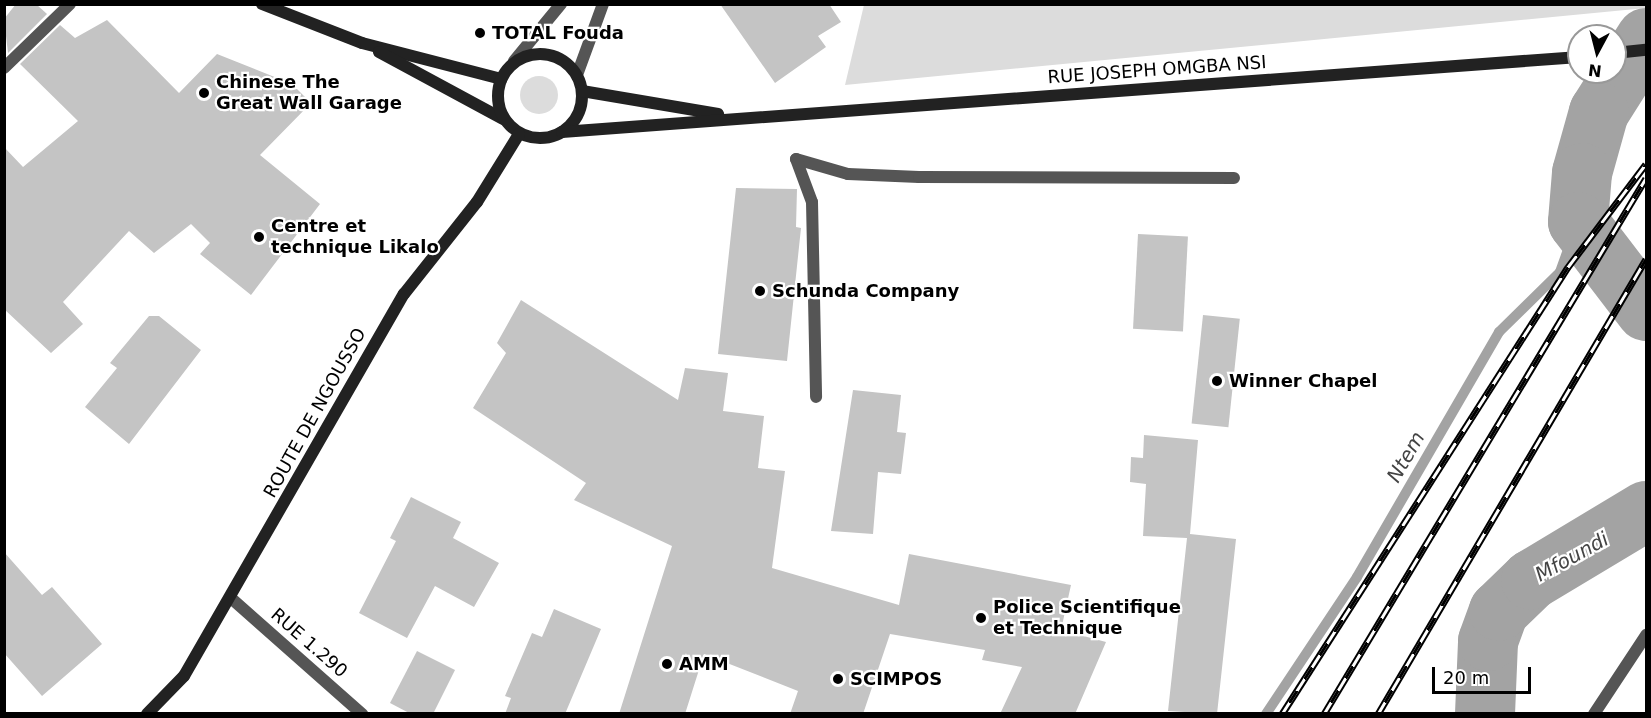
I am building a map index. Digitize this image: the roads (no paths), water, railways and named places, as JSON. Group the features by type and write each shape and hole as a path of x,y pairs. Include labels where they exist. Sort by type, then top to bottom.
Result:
{"main road":[{"path":"262,4 362,43 501,79"},
{"path":"362,43 503,119 519,134 548,138 562,132 737,117"},
{"path":"1627,52 1647,50"},
{"path":"503,119 496,100 501,79 514,61 548,54 577,75 582,91 583,107 562,132"},
{"name":"RUE JOSEPH OMGBA NSI","path":"737,117 1567,58"},
{"path":"582,91 737,117"},
{"name":"ROUTE DE NGOUSSO","path":"147,714 184,676 232,599 393,313 477,202 519,134"}],"street":[{"path":"4,68 70,4"},
{"path":"514,61 561,4"},
{"path":"577,75 603,4"},
{"path":"816,396 812,202 796,159 848,174 907,177 1234,178"},
{"name":"RUE 1.290","path":"232,599 362,714"},
{"path":"1594,714 1647,635"}],"waterway":[{"name":"Mfoundi","path":"1646,38 1599,112 1582,173 1578,222 1646,311"},
{"name":"Ntem","path":"1266,714 1357,577 1499,332 1560,272 1578,222"},
{"name":"Mfoundi","path":"1485,714 1488,641 1499,611 1531,580 1646,511"}],"railway":[{"path":"1282,714 1568,267 1646,164"},
{"path":"1324,714 1646,178"},
{"path":"1378,714 1646,259"}],"place":[{"name":"TOTAL Fouda","path":"480,33"},
{"name":"Chinese The Great Wall Garage","path":"204,93"},
{"name":"Centre et technique Likalo","path":"259,237"},
{"name":"Schunda Company","path":"760,291"},
{"name":"Winner Chapel","path":"1217,381"},
{"name":"Police Scientifique et Technique","path":"981,618"},
{"name":"AMM","path":"667,664"},
{"name":"SCIMPOS","path":"838,679"}]}
